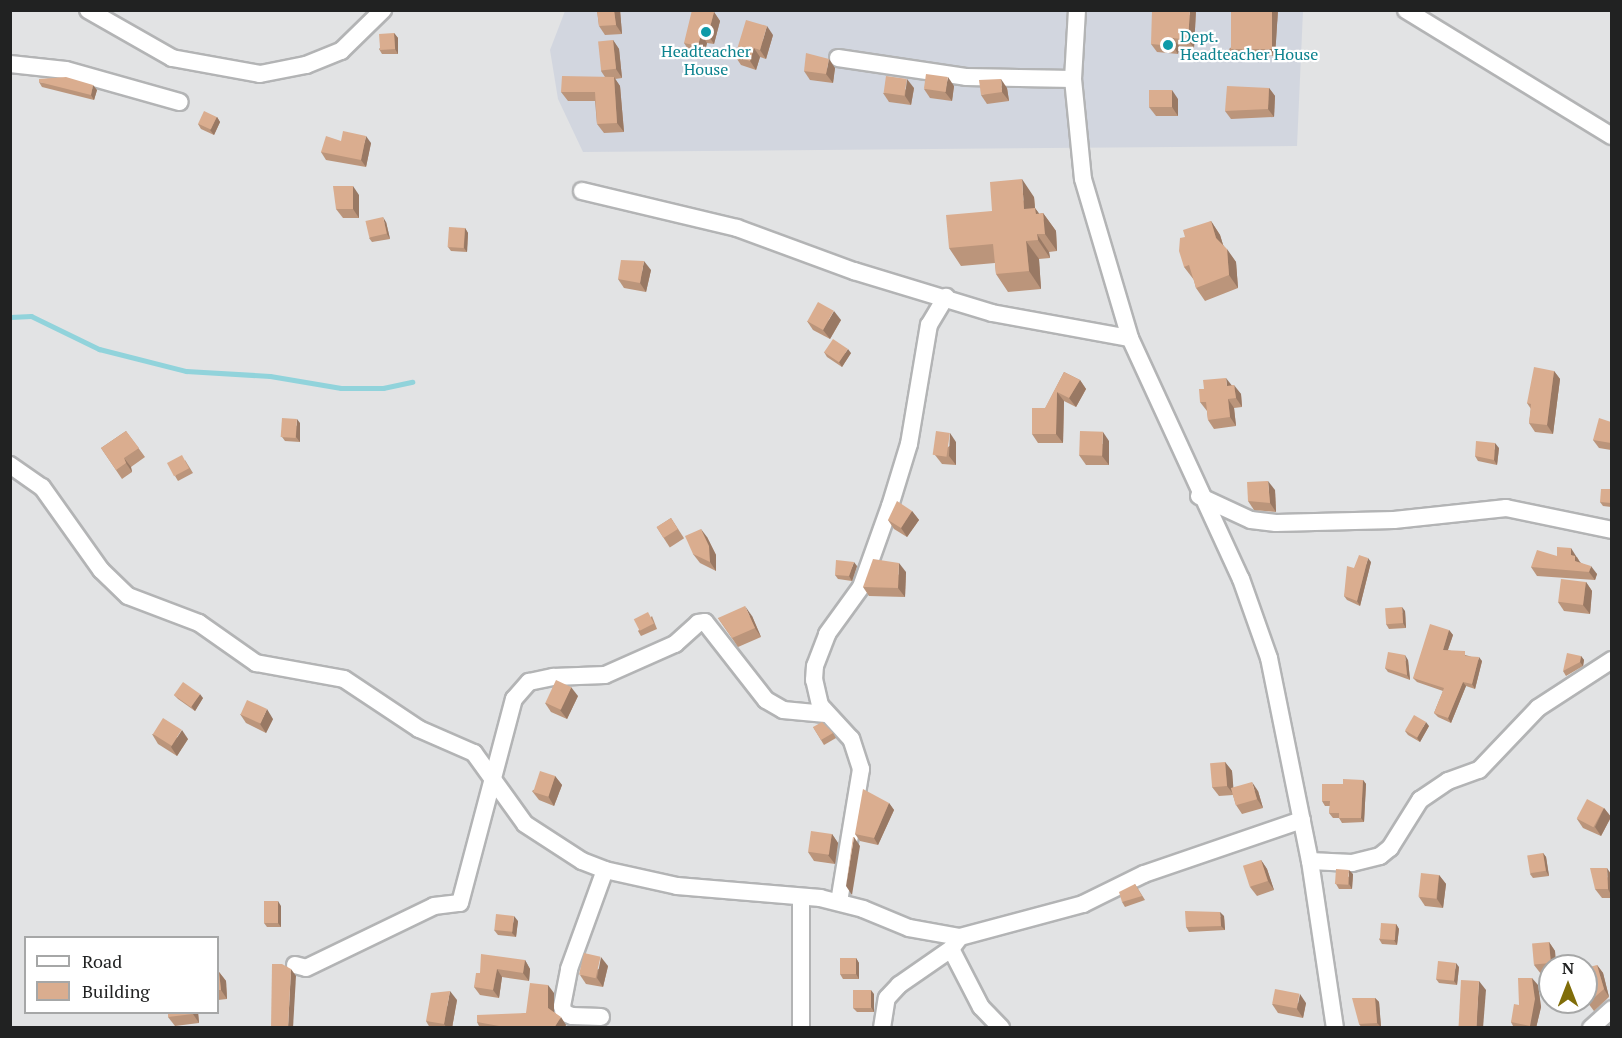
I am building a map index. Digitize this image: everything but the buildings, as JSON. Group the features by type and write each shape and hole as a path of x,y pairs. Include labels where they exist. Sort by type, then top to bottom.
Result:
{"street":[{"path":"88,10 171,58 260,74 306,65 341,51 383,10"},
{"path":"1077,10 1073,79 1083,179 1130,338 1200,496 1241,579 1269,658 1310,861 1335,1028"},
{"path":"1406,10 1611,136"},
{"path":"838,58 966,77 1073,79"},
{"path":"10,64 66,70 180,102"},
{"path":"582,191 737,228 854,270 992,313 1130,338"},
{"path":"839,902 861,769 851,739 826,714 816,691 815,666 827,634 861,587 890,506 909,444 929,325 946,297"},
{"path":"10,465 42,487 101,570 128,596 199,623 256,663 344,679 419,729 474,753 492,774 504,798 525,824 582,861 605,870 676,886 839,902 956,943"},
{"path":"1200,496 1251,520 1276,522 1394,520 1506,508 1611,530"},
{"path":"295,965 306,968 434,906 460,903 468,883 492,774 514,699 529,682 617,671 675,644 698,623 710,626 766,700 801,714 826,714"},
{"path":"1310,861 1352,863 1380,856 1390,848 1420,800 1448,781 1479,770 1538,708 1611,660"},
{"path":"882,1028 887,998 899,985 956,943 1083,904 1144,874 1302,820"},
{"path":"601,1017 572,1016 564,1013 562,1006 569,969 605,870"},
{"path":"801,897 801,1028"},
{"path":"956,943 981,1007 1001,1028"},
{"path":"1591,1028 1611,1009"}],"shaded area":[{"path":"565,11 1303,11 1297,146 583,152 558,99 550,50"}],"waterway":[{"path":"10,317 31,316 99,349 186,371 270,376 341,388 383,388 412,382"}],"place":[{"name":"Headteacher House","path":"706,32"},
{"name":"Dept. Headteacher House","path":"1168,45"}]}
